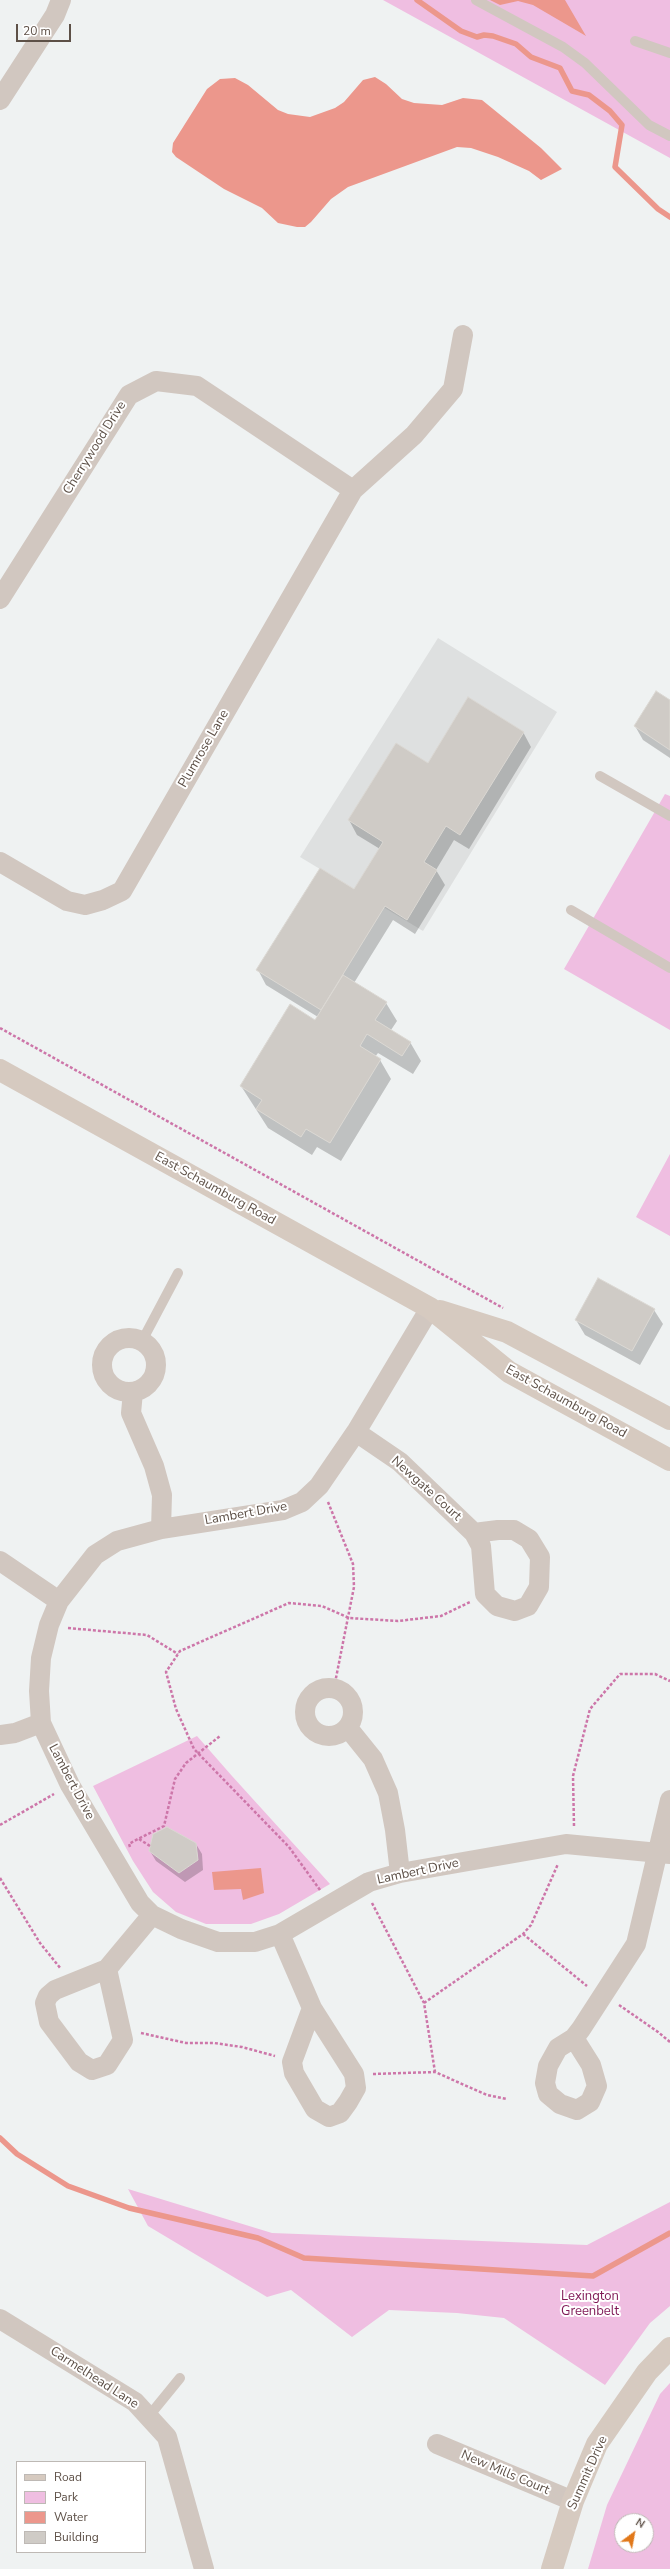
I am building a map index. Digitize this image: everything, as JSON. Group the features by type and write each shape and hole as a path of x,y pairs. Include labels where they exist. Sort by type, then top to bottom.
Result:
{"main road":[{"name":"East Schaumburg Road","path":"0,1070 430,1308 509,1372 670,1460"},
{"name":"East Schaumburg Road","path":"430,1308 507,1332 670,1419"},
{"name":"Summit Drive","path":"552,2569 573,2501 597,2444 647,2372 670,2348"}],"street":[{"path":"0,100 55,15 61,0"},
{"name":"Plumrose Lane","path":"0,862 67,901 85,905 103,900 122,891 353,490 414,435 453,389 463,335"},
{"name":"Cherrywood Drive","path":"0,599 129,395 156,381 197,386 353,490"},
{"name":"Lambert Drive","path":"430,1308 356,1432 319,1486 302,1502 283,1510 160,1529 118,1541 95,1555 59,1600 49,1625 41,1664 39,1692 41,1723 70,1785 140,1904 152,1915 181,1929 218,1942 254,1942 280,1934 369,1882 400,1873 566,1844 664,1853"},
{"path":"124,1338 142,1341 153,1353 156,1370 148,1385 133,1392 124,1392 112,1385 104,1374 102,1365 108,1348 115,1342 124,1338"},
{"path":"133,1392 131,1413 154,1466 162,1495 160,1529"},
{"name":"Newgate Court","path":"356,1432 400,1462 474,1533 481,1546 485,1594"},
{"path":"474,1533 514,1530 530,1539 540,1557 539,1587 528,1606 515,1611 497,1606 485,1594"},
{"path":"0,1561 59,1600"},
{"path":"334,1688 346,1695 351,1700 354,1715 348,1728 335,1736 327,1737 312,1730 308,1724 305,1709 312,1695 318,1690 334,1688"},
{"path":"0,1734 15,1733 41,1723"},
{"path":"348,1728 373,1759 388,1793 395,1830 400,1873"},
{"path":"574,2038 636,1944 664,1853 670,1800"},
{"path":"107,1969 123,2040 106,2065 92,2070 79,2062 49,2022 45,2003 48,1996 55,1990 107,1969 152,1915"},
{"path":"280,1934 312,2008 354,2077 356,2088 348,2102 340,2113 329,2117 315,2109 294,2072 292,2062 312,2008"},
{"name":"Carmelhead Lane","path":"0,2319 135,2402 167,2437 204,2569"},
{"name":"New Mills Court","path":"437,2444 573,2501"}],"lane":[{"path":"476,0 569,51 585,63 649,125 670,136"},
{"path":"635,41 670,53"},
{"path":"600,776 670,816"},
{"path":"571,910 670,968"},
{"path":"142,1341 178,1273"},
{"path":"149,2416 180,2378"}],"path":[{"path":"0,1028 508,1311"},
{"path":"319,1486 335,1517 353,1564 354,1587 334,1688"},
{"path":"330,1906 289,1847 198,1753 176,1709 166,1672 180,1651 289,1603 322,1606 349,1618 398,1621 441,1616 485,1594"},
{"path":"49,1625 147,1635 178,1654"},
{"path":"113,1859 130,1849 129,1844 138,1838 164,1826 175,1778 186,1763 220,1736"},
{"path":"0,1825 70,1785"},
{"path":"138,1838 150,1846"},
{"path":"0,1878 40,1943 71,1983"},
{"path":"369,1882 372,1903 424,2003 435,2072"},
{"path":"121,2032 132,2031 186,2043 214,2043 242,2047 292,2062"},
{"path":"354,2077 384,2072 435,2072 487,2095 506,2099"}],"shaded area":[{"path":"438,638 557,712 423,931 300,857"}],"green space":[{"path":"383,0 670,0 670,158"},
{"path":"665,794 670,796 670,1030 564,969"},
{"path":"670,1154 670,1236 636,1217"},
{"path":"197,1736 330,1884 279,1914 251,1924 206,1924 176,1912 153,1892 133,1861 93,1786"},
{"name":"Lexington Greenbelt","path":"128,2189 272,2233 587,2245 670,2202 670,2306 650,2323 605,2385 504,2318 457,2313 389,2310 352,2337 291,2290 267,2297 148,2226"},
{"path":"670,2383 670,2569 588,2569 607,2505 660,2394"}],"water":[{"path":"490,0 565,0 586,36 533,5 518,1 500,5"},
{"path":"375,77 386,84 402,99 414,103 442,105 463,98 482,100 541,148 562,169 541,180 529,171 498,157 471,148 457,147 348,187 331,199 305,227 297,227 278,223 262,208 224,189 176,157 172,152 173,143 207,89 220,79 235,78 248,85 278,110 288,114 310,117 335,108 344,102 363,80"},
{"path":"261,1868 264,1893 243,1900 241,1889 214,1890 212,1872"}],"building":[{"path":"656,691 670,700 670,750 634,726"},
{"path":"468,697 524,732 460,835 446,826 424,862 437,870 407,920 385,906 321,1010 256,970 320,868 354,889 383,842 348,820 396,743 428,763"},
{"path":"343,975 387,1002 375,1020 411,1042 402,1056 367,1034 360,1046 381,1059 330,1143 306,1129 301,1137 256,1109 262,1100 240,1086 290,1004 315,1020"},
{"path":"598,1278 655,1309 632,1351 575,1320"},
{"path":"167,1827 196,1843 198,1860 179,1873 149,1851 153,1834"}],"waterway":[{"path":"417,0 461,31 477,37 484,35 493,36 516,44 531,57 560,68 572,91 589,95 610,111 622,125 615,167 658,209 670,217"},
{"path":"0,2138 17,2154 68,2186 129,2208 258,2238 304,2258 593,2276 670,2233"}]}
